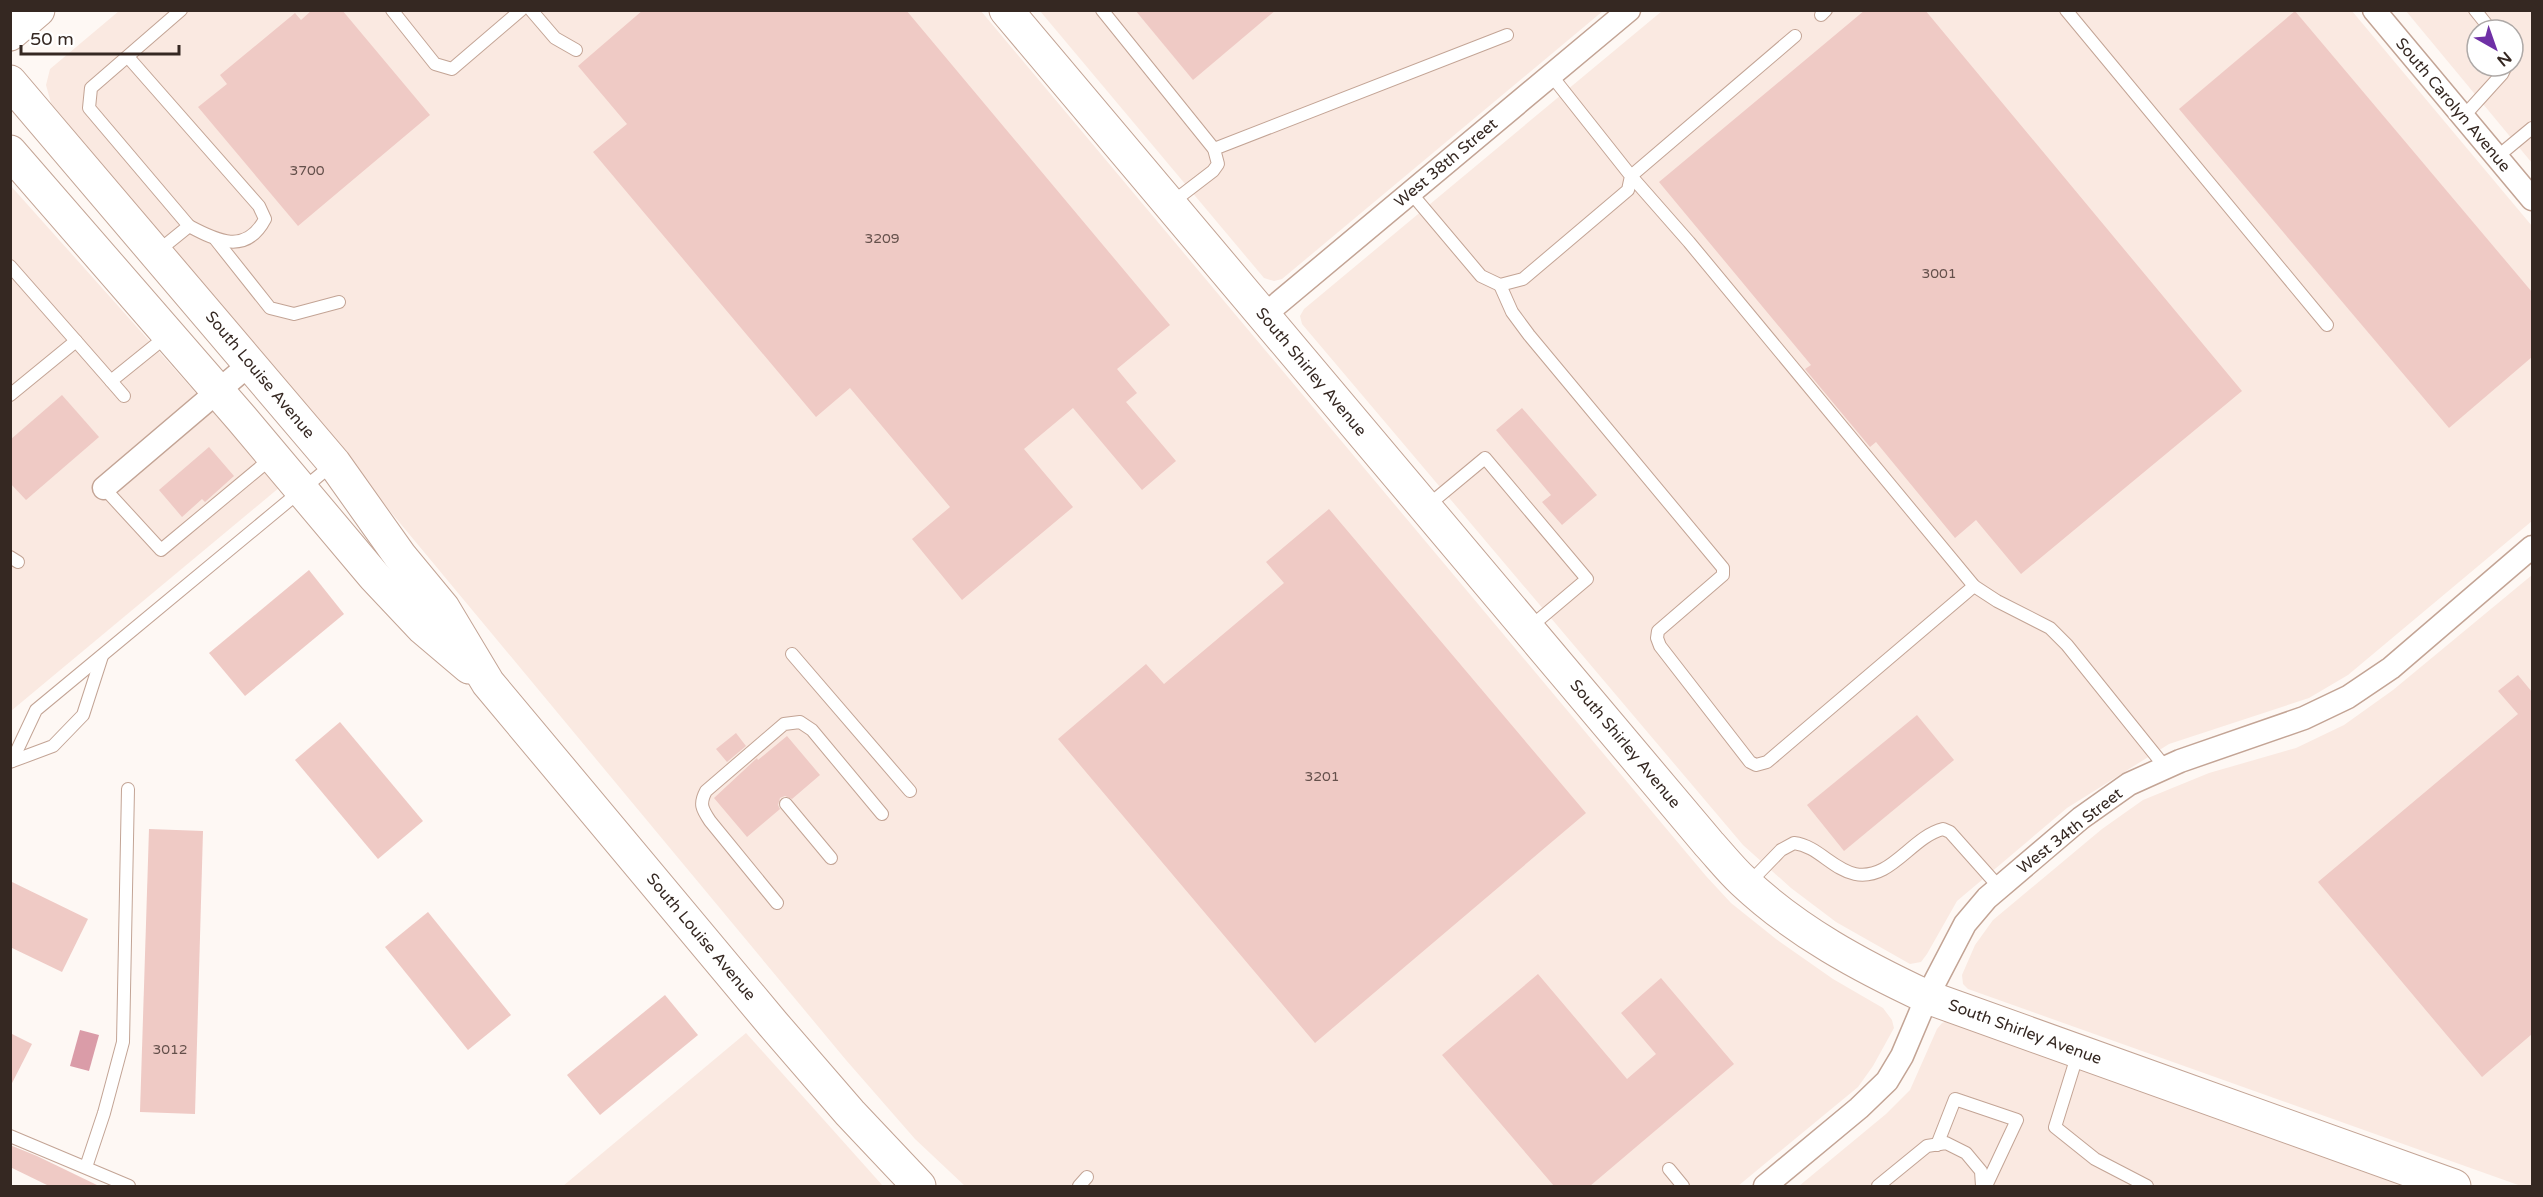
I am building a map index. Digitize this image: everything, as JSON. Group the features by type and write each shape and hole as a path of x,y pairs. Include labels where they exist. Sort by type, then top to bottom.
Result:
{"main road":[{"path":"10,34 38,10"},
{"name":"South Shirley Avenue","path":"1006,10 1709,844 1747,885 1776,910 1817,940 1873,972 1927,997 2411,1176 2454,1186"},
{"name":"South Louise Avenue","path":"10,82 334,463 400,556 443,608 488,683 773,1024 864,1129 919,1186"},
{"name":"South Louise Avenue","path":"10,152 423,628 488,683"}],"street":[{"name":"West 38th Street","path":"1263,316 1629,10"},
{"name":"South Carolyn Avenue","path":"2374,10 2532,199"},
{"path":"104,488 251,363"},
{"name":"West 34th Street","path":"1765,1186 1859,1108 1887,1081 1902,1056 1927,997 1965,924 1999,887 2081,818 2129,784 2165,768 2304,718 2348,697 2391,668 2532,547"}],"lane":[{"path":"128,57 259,206 265,219 258,231 242,242 216,240 189,226 89,108 91,88 182,10"},
{"path":"392,10 435,64 452,69 521,10"},
{"path":"531,10 555,38 576,50"},
{"path":"1102,10 1214,149 1218,164 1170,204"},
{"path":"2066,10 2327,325"},
{"path":"1214,149 1507,35"},
{"path":"1411,193 1481,276 1500,285 1523,279 1628,190 1631,177 1796,36"},
{"path":"1551,75 1631,177 1689,242 1974,586 1997,601 2050,628 2067,645 2165,768"},
{"path":"2463,117 2498,78"},
{"path":"2497,157 2532,128"},
{"path":"156,254 189,226"},
{"path":"216,240 270,308 294,314 339,302"},
{"path":"10,266 124,396"},
{"path":"1500,285 1512,312 1529,335 1723,568 1723,575 1658,631 1657,638 1660,646 1750,762 1756,765 1767,762 1974,586"},
{"path":"111,381 169,334"},
{"path":"10,395 76,341"},
{"path":"104,488 161,550 274,456"},
{"path":"1425,508 1485,458 1580,570 1587,579 1527,629"},
{"path":"11,761 36,710 334,463"},
{"path":"792,654 910,791"},
{"path":"11,761 53,746 83,715 103,655"},
{"path":"777,903 701,809 701,800 706,790 749,761 784,724 800,722 812,730 882,814"},
{"path":"86,1167 104,1113 123,1042 128,789"},
{"path":"786,804 831,858"},
{"path":"1747,885 1781,850 1794,843 1812,848 1847,872 1871,874 1882,870 1923,837 1943,829 1950,832 1999,887"},
{"path":"2079,1052 2055,1127 2095,1159 2146,1186"},
{"path":"1937,1145 1955,1100 2017,1120 1984,1186"},
{"path":"10,1136 129,1186"},
{"path":"1878,1186 1927,1146 1946,1143 1966,1154 1981,1171 1984,1186"},
{"path":"1670,1169 1683,1186"}],"shaded area":[{"path":"119,11 981,11 1706,876 1731,903 1776,939 1833,979 1883,1008 1892,1020 1894,1028 1873,1066 1858,1087 1738,1186 965,1186 915,1139 846,1060 51,103 46,85 50,69"},
{"path":"1040,11 1603,11 1282,279 1274,281 1264,278"},
{"path":"1662,11 2352,11 2532,226 2532,521 2348,675 2309,698 2169,744 2067,808 1957,901 1921,962 1910,964 1836,922 1791,888 1743,845 1302,324 1300,316 1304,309"},
{"path":"2406,11 2532,11 2532,163"},
{"path":"10,185 280,487 11,711 10,711"},
{"path":"2532,575 2532,1186 2521,1186 1968,989 1963,984 1962,975 1975,945 1993,920 2102,829 2143,800 2209,773 2296,748 2344,725 2393,690"},
{"path":"1947,1021 2407,1186 1799,1186 1886,1114 1910,1090 1937,1029"},
{"path":"80,1030 99,1035 89,1071 70,1066"},
{"path":"746,1033 883,1186 563,1186"}],"building":[{"path":"312,10 342,10 430,115 298,226 198,107 227,84 220,75 295,13 301,20"},
{"path":"643,10 906,10 1170,325 1117,369 1137,393 1126,402 1176,461 1142,490 1073,408 1024,449 1073,507 962,600 912,539 950,507 850,388 816,417 593,152 627,124 578,66"},
{"path":"1135,10 1276,10 1193,80"},
{"path":"1865,10 1925,10 2242,391 2021,574 1976,520 1955,538 1876,442 1870,447 1805,369 1811,365 1659,182"},
{"path":"2295,11 2532,292 2532,357 2449,428 2179,109"},
{"path":"62,395 99,437 26,500 10,483 10,440"},
{"path":"1522,408 1597,495 1562,525 1542,502 1551,495 1496,430"},
{"path":"209,447 234,476 205,502 202,499 182,517 159,490"},
{"path":"1329,509 1586,813 1315,1043 1058,739 1146,664 1164,684 1284,583 1266,562"},
{"path":"309,570 344,614 245,696 209,653"},
{"path":"2518,675 2532,692 2532,1034 2482,1077 2318,882 2518,714 2498,691"},
{"path":"1917,715 1954,760 1844,851 1807,805"},
{"path":"340,722 423,821 378,859 295,760"},
{"path":"736,733 746,746 727,762 716,749"},
{"path":"787,736 820,775 792,799 785,796 780,798 778,805 780,809 747,837 714,798 757,758 758,760"},
{"path":"149,829 203,831 195,1114 140,1112"},
{"path":"10,881 88,919 62,972 10,947"},
{"path":"428,912 511,1015 468,1050 385,947"},
{"path":"1538,974 1627,1079 1656,1054 1621,1013 1661,978 1734,1064 1590,1186 1554,1186 1442,1055"},
{"path":"665,995 698,1035 600,1115 567,1075"},
{"path":"10,1033 32,1044 10,1087"},
{"path":"10,1145 99,1186 49,1186 10,1167"}]}
